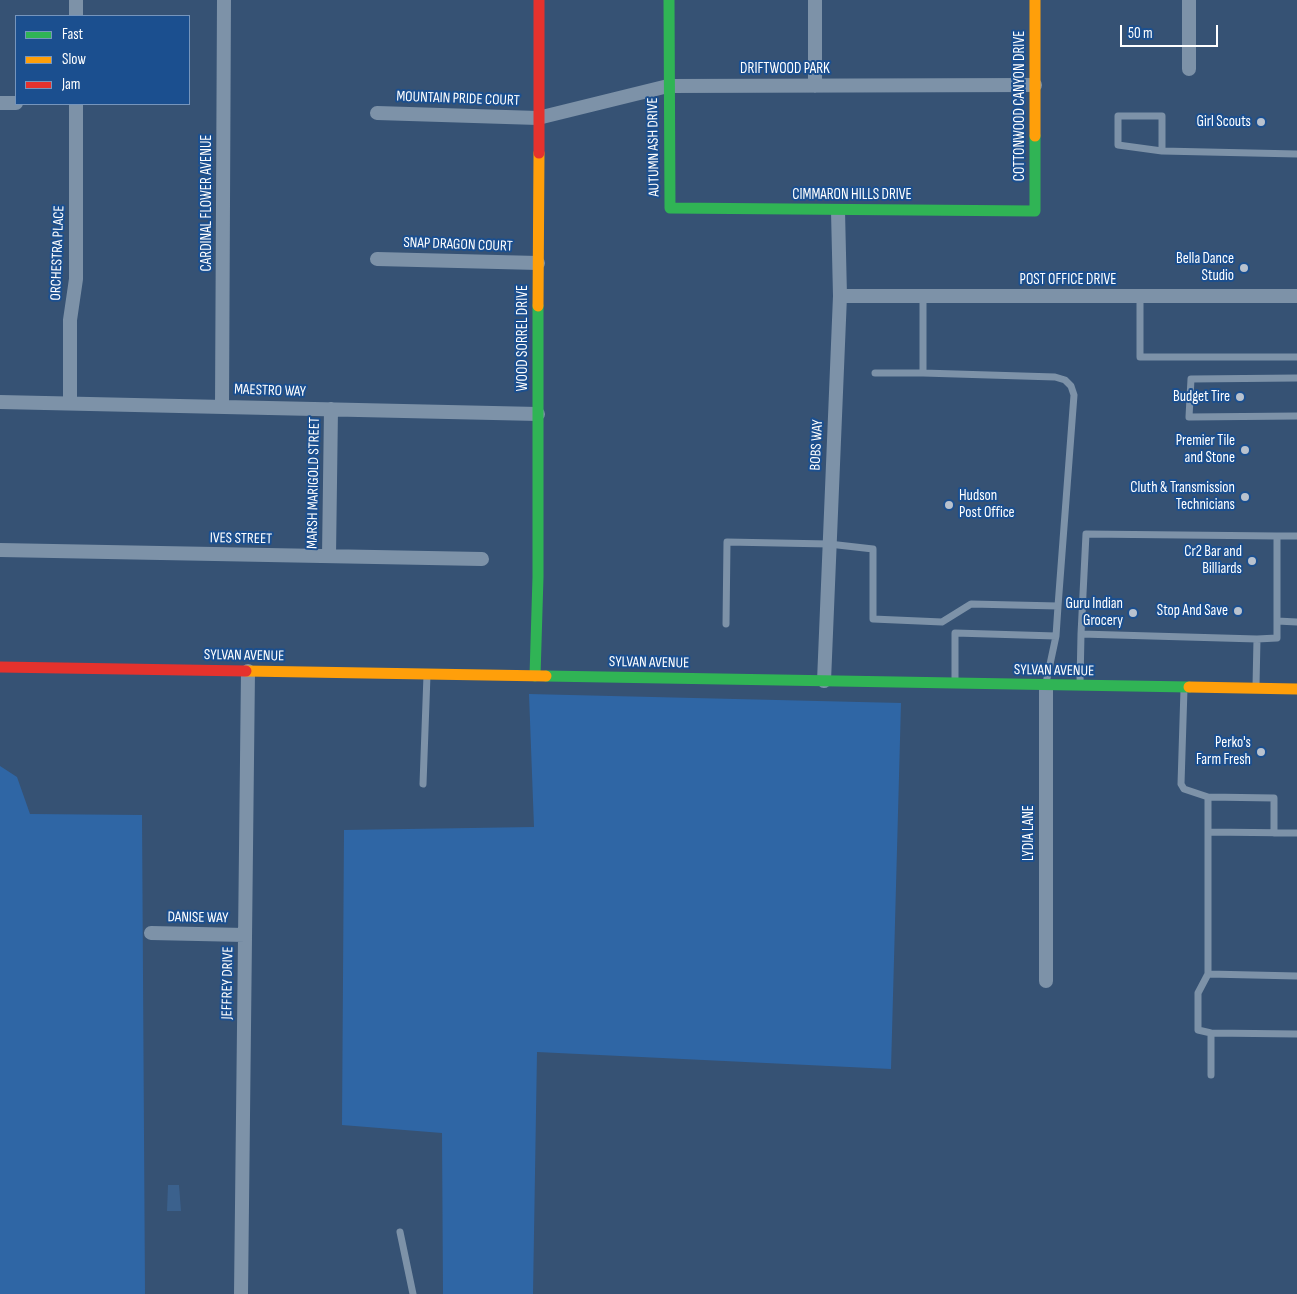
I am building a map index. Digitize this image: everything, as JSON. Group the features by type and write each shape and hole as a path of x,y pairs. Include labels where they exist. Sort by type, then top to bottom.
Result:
{"street":[{"path":"76,0 76,15"},
{"name":"CARDINAL FLOWER AVENUE","path":"222,406 224,0"},
{"name":"WOOD SORREL DRIVE","path":"535,676 539,0"},
{"name":"AUTUMN ASH DRIVE","path":"669,0 670,208"},
{"path":"815,86 816,0"},
{"name":"COTTONWOOD CANYON DRIVE","path":"1035,0 1035,211"},
{"path":"1189,0 1189,69"},
{"name":"DRIFTWOOD PARK","path":"538,118 668,86 1035,85"},
{"path":"0,103 15,103"},
{"name":"ORCHESTRA PLACE","path":"70,402 70,320 76,279 76,105"},
{"name":"MOUNTAIN PRIDE COURT","path":"377,113 538,118"},
{"name":"CIMMARON HILLS DRIVE","path":"670,208 838,211 1035,211"},
{"name":"BOBS WAY","path":"824,681 840,296 838,211"},
{"name":"SNAP DRAGON COURT","path":"377,259 538,263"},
{"name":"POST OFFICE DRIVE","path":"840,296 1297,296"},
{"name":"MAESTRO WAY","path":"0,402 70,402 538,414"},
{"name":"MARSH MARIGOLD STREET","path":"329,556 332,409"},
{"name":"IVES STREET","path":"0,550 482,559"},
{"name":"SYLVAN AVENUE","path":"0,667 1046,686 1297,688"},
{"name":"JEFFREY DRIVE","path":"241,1294 248,672"},
{"name":"LYDIA LANE","path":"1046,686 1046,981"},
{"name":"DANISE WAY","path":"150,933 245,934"}],"lane":[{"path":"1162,151 1162,116 1118,116 1118,145 1162,151 1297,154"},
{"path":"923,296 923,374"},
{"path":"1140,296 1140,357 1297,357"},
{"path":"876,373 1024,376 1065,380 1072,386 1074,395 1056,636 1046,686"},
{"path":"1297,378 1191,379 1189,417 1228,415 1297,416"},
{"path":"1080,686 1080,634 1086,534 1297,536"},
{"path":"1080,634 1277,638 1277,536"},
{"path":"726,624 727,542 829,544 873,549 873,619 942,622 971,604 1058,606"},
{"path":"1277,621 1297,622"},
{"path":"955,684 955,633 1056,636"},
{"path":"1256,689 1258,638"},
{"path":"424,784 427,674"},
{"path":"1184,688 1182,784 1184,789 1208,797 1274,798 1274,833"},
{"path":"1208,797 1208,974 1198,993 1198,1030 1211,1033 1297,1034"},
{"path":"1208,832 1297,833"},
{"path":"1208,974 1297,976"},
{"path":"1211,1033 1211,1075"},
{"path":"400,1232 413,1294"}],"shaded area":[{"path":"529,694 901,703 891,1069 537,1052 533,1294 443,1294 442,1133 342,1125 344,830 534,827"},
{"path":"0,766 17,777 30,814 142,815 145,1294 0,1294"},
{"path":"168,1185 179,1185 181,1211 167,1211"}],"traffic: fast":[{"path":"669,0 670,208 1035,211 1035,136"},
{"path":"535,676 538,577 538,306"},
{"path":"546,676 1189,687"}],"traffic: slow":[{"path":"1035,0 1035,136"},
{"path":"538,306 539,153"},
{"path":"246,671 546,676"},
{"path":"1189,687 1297,689"}],"traffic: jam":[{"path":"539,0 539,153"},
{"path":"0,667 246,671"}],"place":[{"name":"Girl Scouts","path":"1261,122"},
{"name":"Bella Dance Studio","path":"1244,268"},
{"name":"Budget Tire","path":"1240,397"},
{"name":"Premier Tile and Stone","path":"1245,450"},
{"name":"Cluth & Transmission Technicians","path":"1245,497"},
{"name":"Hudson Post Office","path":"949,505"},
{"name":"Cr2 Bar and Billiards","path":"1252,561"},
{"name":"Stop And Save","path":"1238,611"},
{"name":"Guru Indian Grocery","path":"1133,613"},
{"name":"Perko's Farm Fresh","path":"1261,752"}]}
